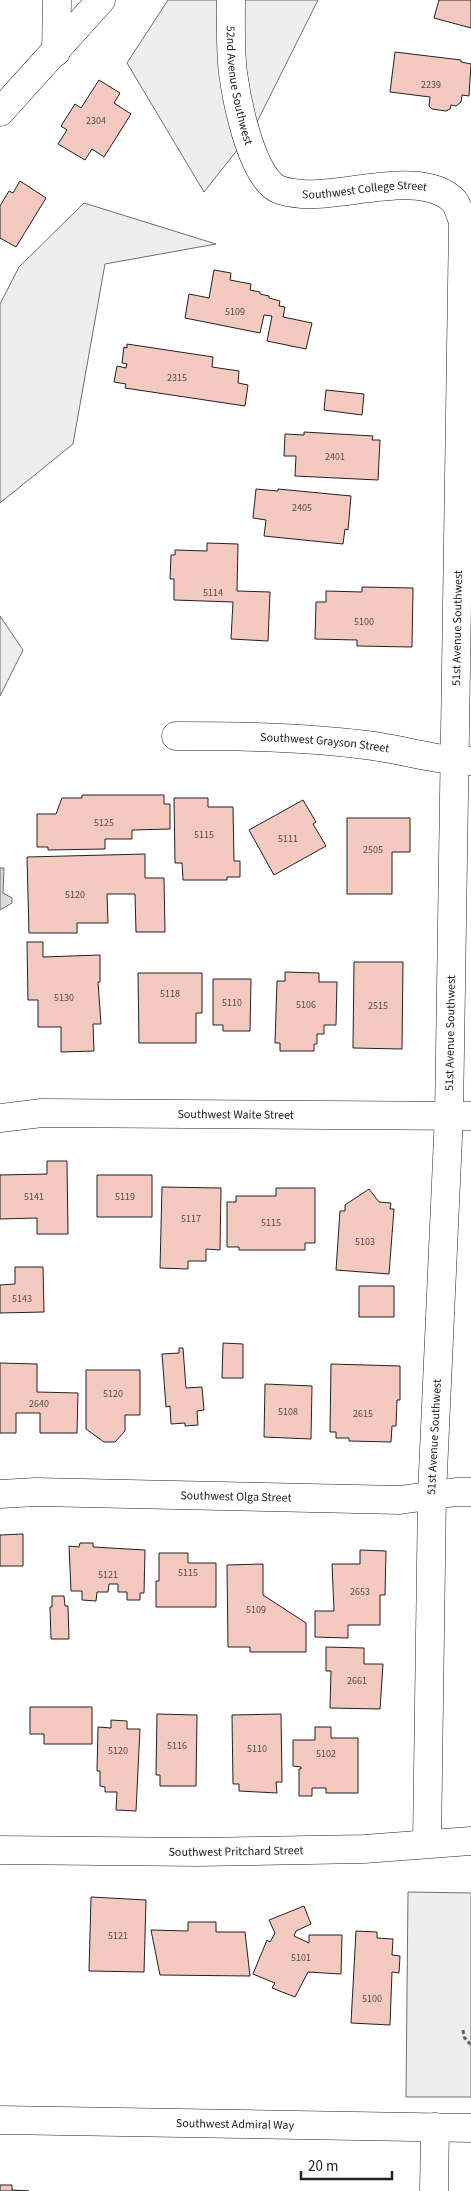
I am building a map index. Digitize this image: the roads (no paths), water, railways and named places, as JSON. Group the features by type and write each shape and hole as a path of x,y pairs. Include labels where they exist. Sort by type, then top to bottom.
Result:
{"street":[{"path":"56,52 57,0"},
{"path":"0,112 101,0"},
{"name":"52nd Avenue Southwest","path":"231,0 233,72 249,146 259,168"},
{"name":"Southwest College Street","path":"259,168 273,187 289,193 318,196 400,186 440,190 455,202 463,222"},
{"name":"51st Avenue Southwest","path":"428,1843 432,1495 460,1116 463,762 463,222"},
{"name":"Southwest Grayson Street","path":"176,736 340,742 368,745 463,762"},
{"name":"Southwest Waite Street","path":"0,1118 42,1113 460,1116"},
{"name":"Southwest Olga Street","path":"0,1494 36,1492 400,1500 471,1492"},
{"name":"Southwest Pritchard Street","path":"0,1850 198,1852 364,1849 471,1841"},
{"name":"Southwest Admiral Way","path":"0,2120 471,2128"},
{"path":"434,2191 435,2127"}]}
